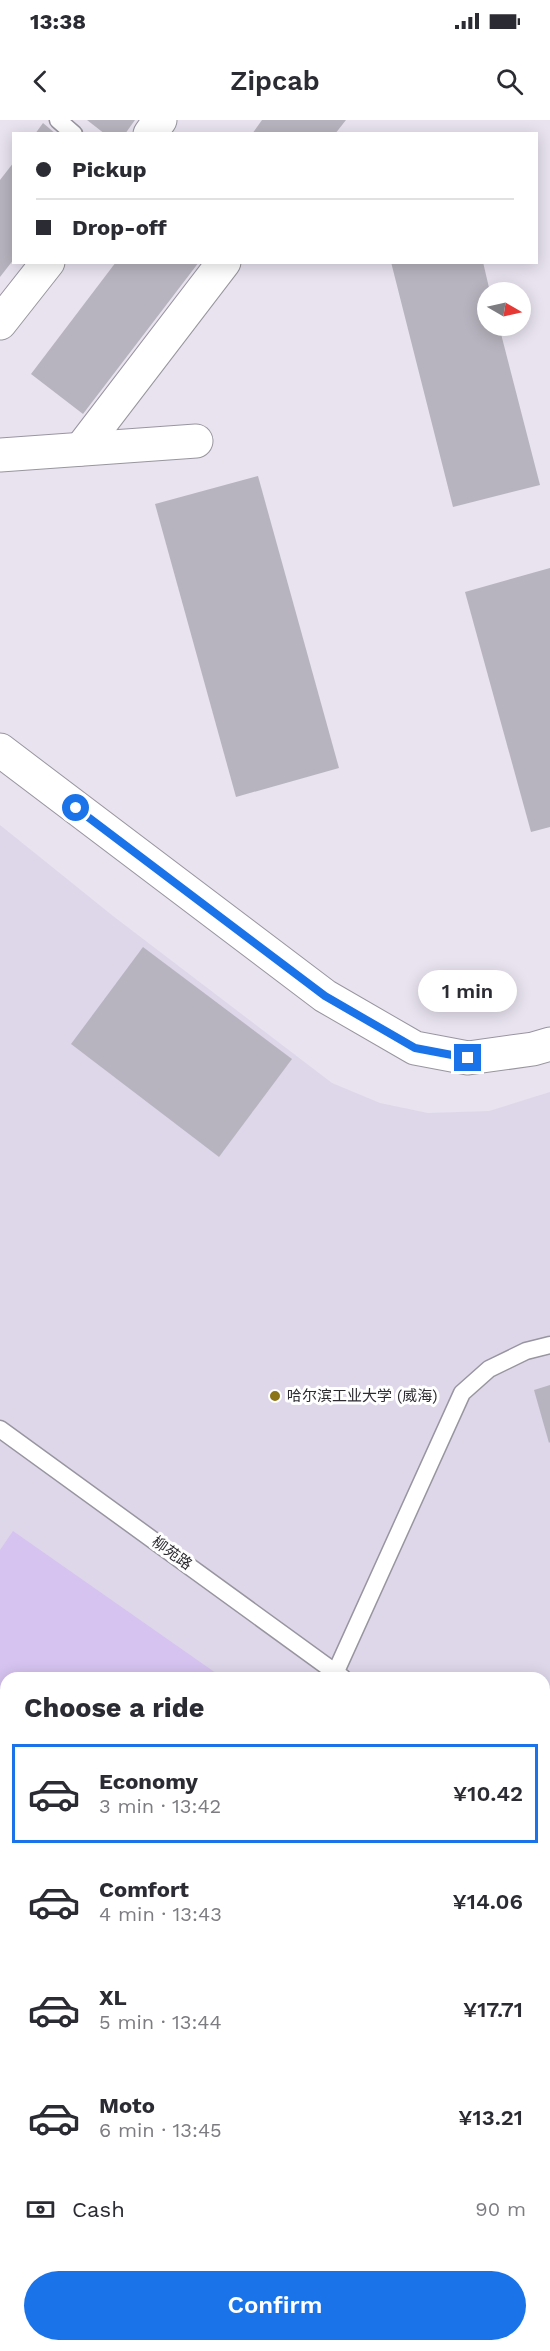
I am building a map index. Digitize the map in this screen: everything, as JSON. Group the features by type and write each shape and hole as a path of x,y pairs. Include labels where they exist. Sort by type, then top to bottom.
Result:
{"street":[{"path":"0,323 46,264"},
{"path":"81,449 232,264"},
{"path":"0,455 196,441"},
{"path":"0,750 325,996 415,1048 468,1058 533,1049 550,1044"}],"lane":[{"path":"58,120 72,132"},
{"path":"339,1672 462,1393 489,1368 526,1352 550,1345"},
{"name":"柳苑路","path":"0,1429 330,1672"}],"shaded area":[{"name":"哈尔滨工业大学 (威海)","path":"0,825 113,916 332,1083 380,1103 428,1113 489,1111 550,1092 550,1672 0,1672"},
{"path":"13,1531 214,1672 0,1672 0,1550"}],"building":[{"path":"87,120 135,120 126,132 102,132"},
{"path":"262,120 346,120 337,132 253,132"},
{"path":"43,123 54,132 36,132"},
{"path":"12,165 12,262 0,277 0,180"},
{"path":"114,264 197,264 83,414 31,374"},
{"path":"392,264 483,264 488,282 477,282 477,336 502,336 540,485 453,507"},
{"path":"258,476 339,768 236,797 155,504"},
{"path":"550,568 550,827 531,832 465,592"},
{"path":"143,947 292,1059 219,1157 71,1044"},
{"path":"550,1385 550,1442 549,1443 534,1390"}],"place":[{"name":"哈尔滨工业大学 (威海)","path":"275,1396"}],"route":[{"path":"76,808 325,996 415,1048 468,1058"}]}
